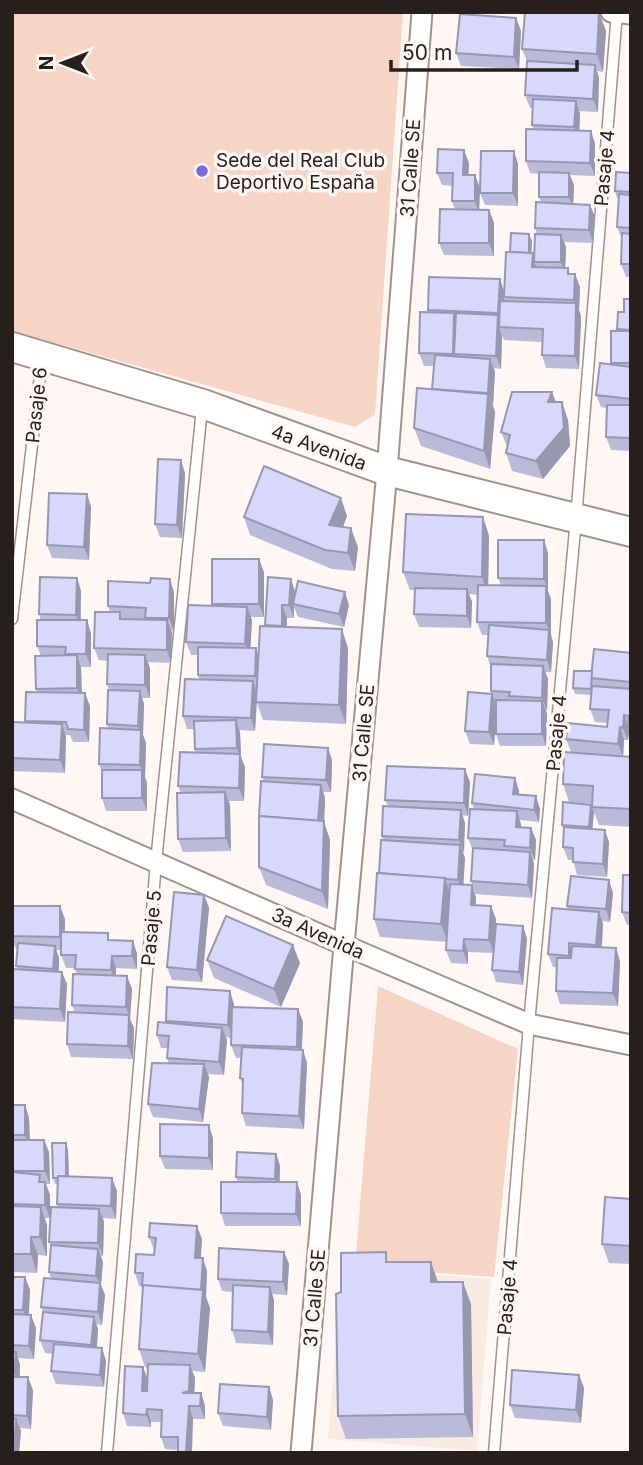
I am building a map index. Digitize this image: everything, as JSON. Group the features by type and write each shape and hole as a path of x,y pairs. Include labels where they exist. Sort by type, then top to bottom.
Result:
{"street":[{"name":"31 Calle SE","path":"301,1453 387,471 422,12"},
{"path":"615,12 631,14"},
{"name":"4a Avenida","path":"12,348 202,404 387,471 631,532"},
{"name":"3a Avenida","path":"12,799 529,1024 631,1045"}],"lane":[{"name":"Pasaje 4","path":"494,1453 529,1024 576,519 615,12"},
{"name":"Pasaje 6","path":"12,619 42,357"},
{"name":"Pasaje 5","path":"107,1453 156,862 202,404"}],"shaded area":[{"name":"Sede del Real Club Deportivo España","path":"12,12 403,12 375,415 355,427 12,331"},
{"path":"378,986 518,1049 494,1277 355,1267"},
{"path":"342,1267 491,1279 477,1451 328,1439"}],"building":[{"path":"525,12 599,13 597,54 522,49"},
{"path":"460,14 516,18 514,57 456,53"},
{"path":"527,61 595,65 593,99 525,95"},
{"path":"533,99 576,101 574,127 532,125"},
{"path":"526,129 591,131 590,163 526,161"},
{"path":"438,149 464,150 463,175 475,175 475,201 452,201 453,173 437,173"},
{"path":"481,151 514,151 513,193 480,193"},
{"path":"539,172 569,173 569,197 539,197"},
{"path":"616,172 631,173 631,192 615,191"},
{"path":"619,194 631,195 631,228 617,227"},
{"path":"536,202 590,205 589,230 535,228"},
{"path":"440,209 489,210 489,243 439,243"},
{"path":"511,233 529,234 529,253 510,252"},
{"path":"622,233 631,234 631,264 621,264"},
{"path":"535,234 561,235 561,262 534,262"},
{"path":"506,252 533,253 532,267 568,268 568,274 575,274 574,300 504,297"},
{"path":"429,277 500,279 498,313 428,310"},
{"path":"624,299 631,299 631,330 617,329 618,312 624,312"},
{"path":"500,301 576,303 575,356 542,355 543,329 499,327"},
{"path":"420,312 454,313 453,354 419,353"},
{"path":"456,313 498,315 496,356 454,354"},
{"path":"611,331 631,331 631,363 611,363"},
{"path":"435,355 490,359 488,393 432,389"},
{"path":"600,363 631,367 631,399 596,395"},
{"path":"417,388 488,394 484,451 414,428"},
{"path":"512,392 552,392 548,402 562,402 564,428 536,461 506,453 510,435 501,432"},
{"path":"607,405 631,405 631,438 606,437"},
{"path":"158,459 181,460 177,525 155,524"},
{"path":"264,466 341,498 329,525 351,528 348,553 325,550 244,517"},
{"path":"49,493 87,494 84,547 47,545"},
{"path":"406,514 483,517 482,577 403,572"},
{"path":"498,540 544,540 544,579 498,578"},
{"path":"212,559 259,559 259,604 212,604"},
{"path":"40,577 77,578 76,615 39,614"},
{"path":"268,577 291,579 289,605 282,605 282,626 265,625"},
{"path":"151,578 170,579 169,618 145,618 146,608 108,606 108,581 150,583"},
{"path":"298,581 345,592 339,614 293,604"},
{"path":"478,585 546,586 546,623 477,622"},
{"path":"415,588 467,589 467,616 414,614"},
{"path":"188,605 247,607 245,644 186,642"},
{"path":"95,612 120,612 120,619 167,620 167,650 94,648"},
{"path":"37,620 87,620 86,654 65,654 66,647 37,646"},
{"path":"489,625 549,630 547,660 487,656"},
{"path":"260,626 342,629 339,705 256,702"},
{"path":"198,647 256,648 255,676 198,675"},
{"path":"594,649 631,653 631,682 591,678"},
{"path":"108,654 145,655 145,685 107,684"},
{"path":"77,655 77,688 36,689 35,656"},
{"path":"491,664 543,666 542,698 509,696 510,692 491,691"},
{"path":"574,671 592,671 591,689 573,688"},
{"path":"185,679 253,681 251,718 183,716"},
{"path":"592,686 631,689 631,728 628,728 629,716 624,715 618,744 566,739 568,723 607,727 609,710 590,709"},
{"path":"108,690 140,691 138,726 107,724"},
{"path":"26,692 85,693 84,730 68,729 66,722 25,721"},
{"path":"468,692 492,694 489,732 465,731"},
{"path":"496,700 542,701 542,734 496,734"},
{"path":"236,720 237,748 195,749 194,721"},
{"path":"12,722 62,724 60,760 12,758"},
{"path":"100,728 141,730 140,765 99,764"},
{"path":"264,744 328,748 326,780 262,777"},
{"path":"180,752 240,754 239,788 178,786"},
{"path":"564,752 631,757 631,809 592,807 593,786 563,784"},
{"path":"387,766 465,769 464,803 385,800"},
{"path":"102,770 142,770 142,798 102,798"},
{"path":"475,774 515,778 513,794 536,796 534,810 472,803"},
{"path":"261,781 321,785 318,821 259,816"},
{"path":"225,792 226,838 178,839 177,793"},
{"path":"563,802 591,805 589,827 562,825"},
{"path":"383,806 461,810 459,840 382,836"},
{"path":"470,809 517,811 516,827 531,828 530,848 504,846 505,840 468,838"},
{"path":"259,816 324,821 322,891 259,867"},
{"path":"564,827 605,830 603,864 573,862 573,848 563,847"},
{"path":"381,840 460,845 458,880 379,873"},
{"path":"473,848 530,852 528,885 471,881"},
{"path":"377,873 445,878 441,924 374,919"},
{"path":"623,875 631,875 631,913 622,912"},
{"path":"571,876 609,880 606,909 567,906"},
{"path":"450,884 472,885 471,905 491,906 489,940 464,939 463,951 446,950"},
{"path":"174,892 204,895 197,970 167,967"},
{"path":"12,906 60,906 60,937 12,936"},
{"path":"552,908 599,912 596,945 569,943 569,956 548,954"},
{"path":"226,916 293,945 274,989 207,960"},
{"path":"496,924 523,926 519,972 492,970"},
{"path":"61,932 108,933 108,940 133,941 132,956 112,956 111,970 75,969 76,955 61,955"},
{"path":"18,943 55,946 53,969 16,966"},
{"path":"572,946 616,948 613,993 556,991 557,958 571,958"},
{"path":"12,969 62,972 60,1009 12,1007"},
{"path":"73,974 127,976 126,1007 72,1005"},
{"path":"167,987 230,991 228,1025 166,1021"},
{"path":"232,1007 298,1009 297,1047 231,1045"},
{"path":"68,1012 129,1015 128,1046 67,1044"},
{"path":"158,1022 222,1028 219,1062 167,1058 169,1036 157,1035"},
{"path":"242,1047 303,1050 299,1116 242,1113"},
{"path":"152,1063 204,1064 199,1109 148,1104"},
{"path":"12,1105 25,1105 25,1135 12,1135"},
{"path":"160,1124 209,1125 209,1158 160,1156"},
{"path":"12,1140 44,1140 45,1171 12,1171"},
{"path":"52,1143 66,1143 66,1176 53,1178"},
{"path":"237,1152 276,1154 275,1179 236,1177"},
{"path":"12,1172 40,1175 39,1182 45,1182 45,1205 12,1204"},
{"path":"58,1176 112,1178 111,1206 57,1204"},
{"path":"221,1182 297,1182 296,1214 221,1213"},
{"path":"605,1197 631,1199 631,1246 602,1244"},
{"path":"12,1206 41,1207 40,1237 31,1237 31,1254 12,1254"},
{"path":"51,1207 99,1209 98,1243 49,1242"},
{"path":"150,1223 197,1226 195,1258 203,1258 201,1290 142,1286 143,1273 135,1273 136,1254 154,1255 156,1238 149,1237"},
{"path":"51,1245 98,1249 96,1276 49,1272"},
{"path":"219,1248 284,1252 283,1282 218,1279"},
{"path":"386,1252 386,1262 431,1262 431,1282 463,1282 465,1414 338,1416 336,1294 341,1292 341,1253"},
{"path":"12,1277 25,1277 23,1310 12,1310"},
{"path":"44,1278 100,1283 98,1312 41,1307"},
{"path":"143,1285 203,1290 198,1354 139,1349"},
{"path":"233,1285 270,1287 268,1332 232,1330"},
{"path":"43,1312 94,1317 91,1345 40,1340"},
{"path":"12,1314 31,1315 29,1346 12,1345"},
{"path":"54,1344 102,1348 100,1375 51,1371"},
{"path":"12,1352 16,1352 14,1373 12,1373"},
{"path":"148,1364 190,1365 189,1391 182,1393 201,1393 200,1406 189,1406 186,1453 178,1453 178,1437 161,1437 162,1410 147,1409 146,1415 123,1413 125,1366 143,1367 142,1391 147,1391"},
{"path":"512,1370 579,1375 576,1410 510,1405"},
{"path":"12,1377 28,1377 27,1416 12,1415"},
{"path":"220,1384 269,1387 267,1417 218,1413"},
{"path":"12,1418 16,1419 14,1452 12,1452"}],"place":[{"name":"Sede del Real Club Deportivo España","path":"202,171"}]}
